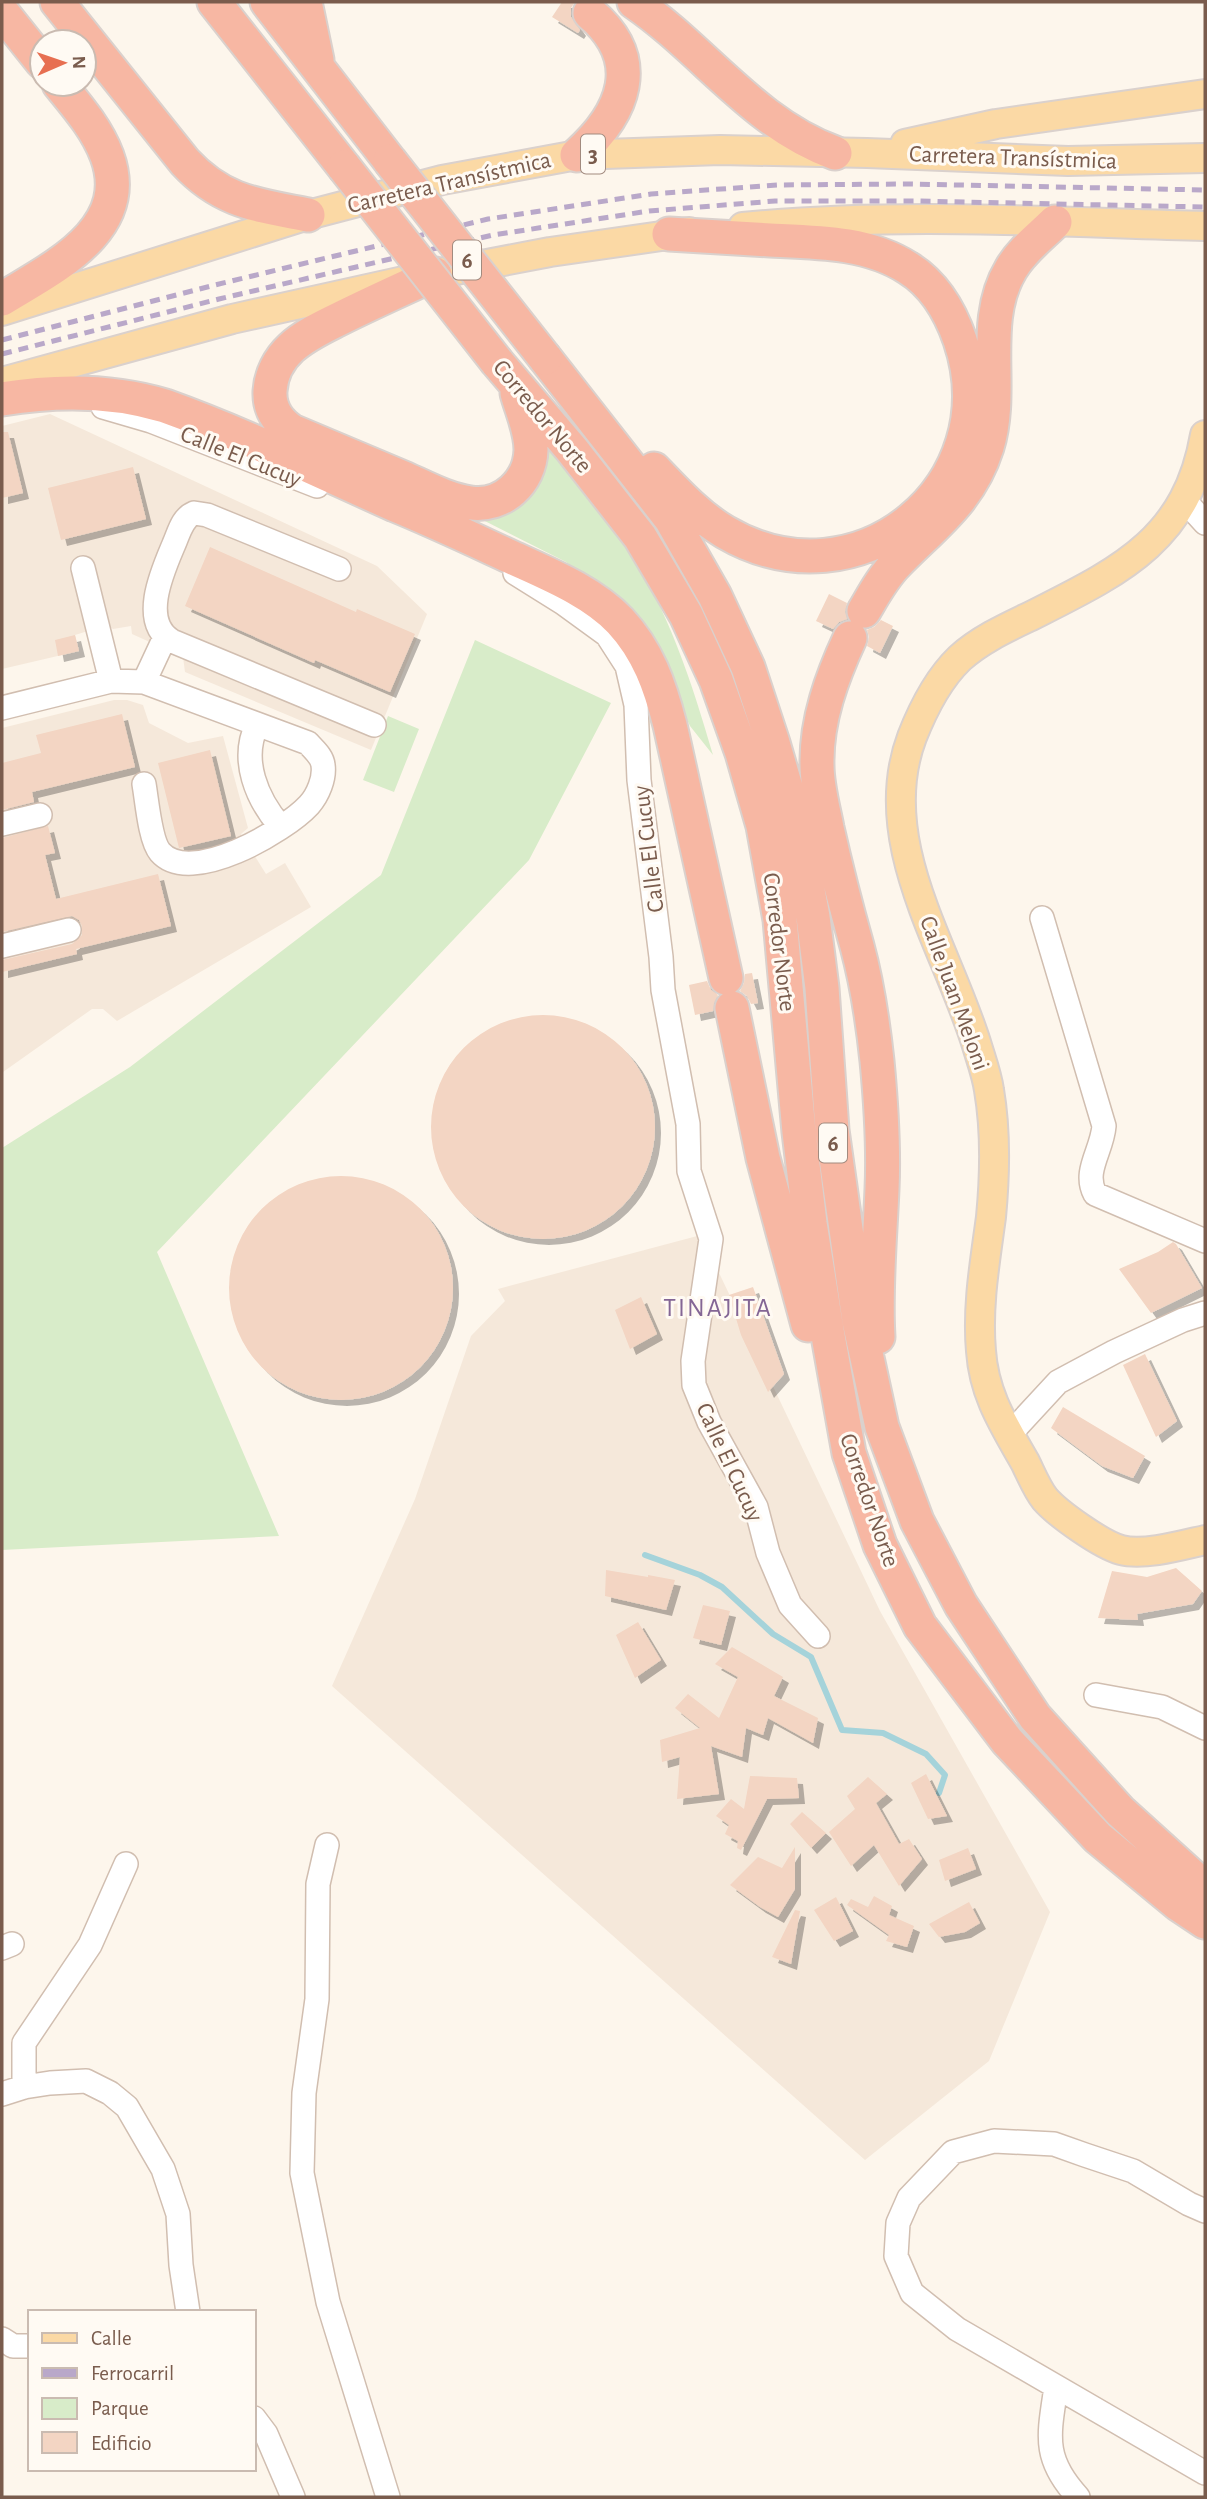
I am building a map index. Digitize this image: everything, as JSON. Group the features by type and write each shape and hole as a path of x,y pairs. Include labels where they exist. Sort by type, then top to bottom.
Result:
{"highway":[{"path":"57,2 185,162 206,183 247,203 308,215"},
{"name":"Corredor Norte","path":"214,2 506,373 572,450 640,537 687,615 716,680 742,753 763,826 780,920 810,1223 849,1453 880,1545 920,1626 1007,1741 1098,1838 1178,1904 1205,1922"},
{"name":"Corredor Norte","path":"267,2 671,519 715,596 748,667 794,815 813,917 822,988 832,1130 859,1321 882,1427 917,1521 961,1605 1035,1717 1120,1811 1205,1886"},
{"path":"305,2 319,70"},
{"path":"634,2 667,26 780,126 796,136 851,153"},
{"path":"2,12 28,44"},
{"path":"577,155 609,120 621,95 623,82 623,66 616,43 610,32 590,13"},
{"path":"2,299 82,247 101,223 110,198 112,183 107,156 83,114 70,98"},
{"path":"882,1427 877,1330 882,1129 877,1062 868,1002 821,800 818,744 831,682 857,624 887,574 960,502 977,472 992,428 995,329 1001,291 1013,266 1055,222"},
{"path":"553,368 697,512 725,532 764,548 813,555 863,548 894,533 942,488 958,459 967,425 969,390 963,349 950,314 933,289 892,259 839,244 669,234"},
{"path":"435,275 349,314 293,346 279,363 271,385 271,404 280,422 292,431 449,497 471,503 490,502 501,498 517,486 523,479 530,458 527,424 506,373"},
{"path":"2,399 55,393 122,395 188,414 542,571 589,596 633,637 659,685 670,725 763,1158 802,1307 849,1453"}],"main road":[{"path":"851,153 996,124 1205,94"},
{"name":"Carretera Transístmica","path":"2,311 308,215 442,180 577,155 720,150 1057,160 1205,158"},
{"path":"2,382 232,319 550,252 669,234 803,221 903,218 1205,226"},
{"name":"Calle Juan Meloni","path":"1205,435 1200,464 1185,501 1170,521 1136,556 1103,580 996,633 959,659 928,699 911,740 901,792 905,848 923,905 969,1020 989,1086 995,1143 991,1212 979,1306 981,1354 990,1398 1045,1499 1083,1530 1122,1550 1166,1550 1205,1540"}],"street":[{"name":"Calle El Cucuy","path":"55,393 164,426 327,490 517,574 607,635 627,666 636,705 639,780 663,990 688,1124 689,1171 711,1239 693,1361 694,1385 709,1422 756,1507 768,1553 790,1605 818,1636"},
{"path":"1185,501 1205,523"},
{"path":"339,569 208,515 189,515 184,520 158,585 156,615 165,637 374,725"},
{"path":"83,568 111,681"},
{"path":"144,682 165,637"},
{"path":"2,708 111,681 144,682 308,743 319,754 323,764 323,780 309,805 257,842 225,857 194,863 175,862 156,846 144,784"},
{"path":"257,725 249,746 253,779 262,802 280,827"},
{"path":"2,824 40,815"},
{"path":"1042,918 1104,1126 1103,1139 1089,1176 1090,1185 1095,1194 1205,1241"},
{"path":"2,946 69,930"},
{"path":"1010,1434 1058,1382 1183,1320 1205,1314"},
{"path":"1097,1695 1162,1707 1205,1728"},
{"path":"327,1845 318,1884 317,1999 304,2093 302,2174 328,2302 388,2497"},
{"path":"126,1864 90,1945 24,2043 13,2091 86,2081 120,2099 135,2118 163,2169 178,2214 180,2265 188,2310"},
{"path":"1205,2211 1133,2171 1054,2144 994,2141 953,2152 909,2197 898,2223 896,2256 912,2292 957,2329 1205,2473"},
{"path":"2,2339 13,2346 28,2346"},
{"path":"1056,2387 1049,2438 1052,2457 1064,2482 1078,2497"},
{"path":"256,2421 266,2434 293,2497"}],"shaded area":[{"path":"50,414 377,566 427,614 371,750 185,672 183,657 132,634 131,626 113,629 107,625 75,635 79,651 2,669 2,426"},
{"path":"114,700 127,700 143,705 149,723 188,743 223,736 248,828 241,834 266,874 285,863 311,907 117,1021 103,1009 92,1009 3,1072 2,728"},
{"name":"TINAJITA","path":"701,1235 880,1611 1050,1912 989,2061 865,2160 332,1686 415,1499 471,1336 505,1301 498,1289"}],"green space":[{"path":"545,443 624,544 654,593 687,673 713,755 690,726 643,626 566,562 469,513"},
{"path":"475,640 611,703 529,860 157,1252 279,1536 2,1550 2,1148 130,1067 381,875"},
{"path":"388,716 419,729 394,792 363,780"}],"building":[{"path":"562,2 575,2 571,8 571,17 580,30 578,33 552,17"},
{"path":"2,432 8,432 23,493 2,498"},
{"path":"133,467 146,519 61,540 48,488"},
{"path":"210,547 356,612 357,609 415,634 390,692 315,660 314,663 185,606"},
{"path":"829,594 847,603 847,619 839,622 833,629 816,621"},
{"path":"881,620 893,626 880,653 867,646 867,630"},
{"path":"75,635 79,651 58,656 55,640"},
{"path":"122,714 135,767 32,792 34,802 2,810 2,763 41,753 36,735"},
{"path":"210,750 231,836 179,848 158,763"},
{"path":"48,826 55,853 45,855 56,899 158,874 171,926 76,949 77,954 2,972 2,960 72,944 82,935 79,920 72,916 2,932 2,838"},
{"path":"752,973 758,1003 751,1004 747,996 740,991 745,974"},
{"path":"707,981 711,990 718,995 713,1011 695,1015 689,985"},
{"path":"543,1015 565,1017 596,1028 614,1040 630,1056 642,1074 650,1095 655,1127 653,1149 642,1180 630,1198 614,1214 596,1226 575,1234 543,1239 521,1237 490,1226 472,1214 456,1198 444,1180 436,1159 431,1127 433,1105 444,1074 456,1056 472,1040 490,1028 511,1020"},
{"path":"341,1176 384,1185 403,1195 420,1209 434,1226 444,1245 453,1288 444,1331 434,1350 420,1367 403,1381 384,1391 341,1400 298,1391 279,1381 262,1367 248,1350 238,1331 229,1288 238,1245 248,1226 262,1209 279,1195 298,1185"},
{"path":"1173,1242 1202,1288 1151,1313 1119,1269 1158,1252"},
{"path":"753,1287 784,1374 768,1392 741,1335 729,1295"},
{"path":"641,1297 657,1334 630,1349 615,1310"},
{"path":"1145,1354 1177,1421 1156,1437 1123,1365"},
{"path":"1063,1407 1145,1456 1133,1478 1102,1466 1051,1428"},
{"path":"1176,1568 1202,1591 1193,1604 1137,1614 1138,1620 1098,1618 1112,1571 1147,1577"},
{"path":"606,1570 675,1580 666,1610 605,1596"},
{"path":"703,1605 730,1611 721,1645 693,1638"},
{"path":"638,1622 661,1660 635,1678 616,1635"},
{"path":"732,1647 783,1677 774,1696 818,1718 813,1743 768,1718 763,1735 746,1728 742,1757 711,1746 719,1794 677,1799 680,1757 662,1762 660,1740 700,1728 675,1708 688,1694 719,1718 738,1677 715,1664"},
{"path":"926,1774 947,1816 928,1819 911,1783"},
{"path":"750,1776 797,1778 799,1798 767,1799 741,1850 737,1848 738,1841 725,1834 729,1825 716,1816 731,1799 744,1809"},
{"path":"868,1777 887,1794 876,1803 899,1844 909,1839 922,1859 899,1886 874,1845 851,1866 829,1832 855,1809 847,1796"},
{"path":"802,1812 826,1833 811,1848 790,1824"},
{"path":"795,1847 795,1889 778,1917 730,1885 758,1857 782,1868"},
{"path":"968,1848 976,1869 945,1881 939,1860"},
{"path":"874,1896 892,1906 889,1915 914,1926 907,1947 886,1941 889,1935 847,1905 851,1899 868,1907"},
{"path":"836,1897 853,1931 834,1941 814,1910"},
{"path":"969,1902 980,1923 965,1932 939,1937 929,1924"},
{"path":"795,1910 800,1911 791,1964 772,1957"}],"waterway":[{"path":"645,1555 700,1575 722,1587 773,1634 811,1657 842,1730 883,1733 926,1754 945,1775 939,1793"}],"railway":[{"path":"2,340 488,219 651,194 777,185 910,184 1205,190"},
{"path":"2,354 219,299 493,235 649,211 775,201 1205,207"}],"district":[{"name":"TINAJITA","path":"718,1307"}]}
